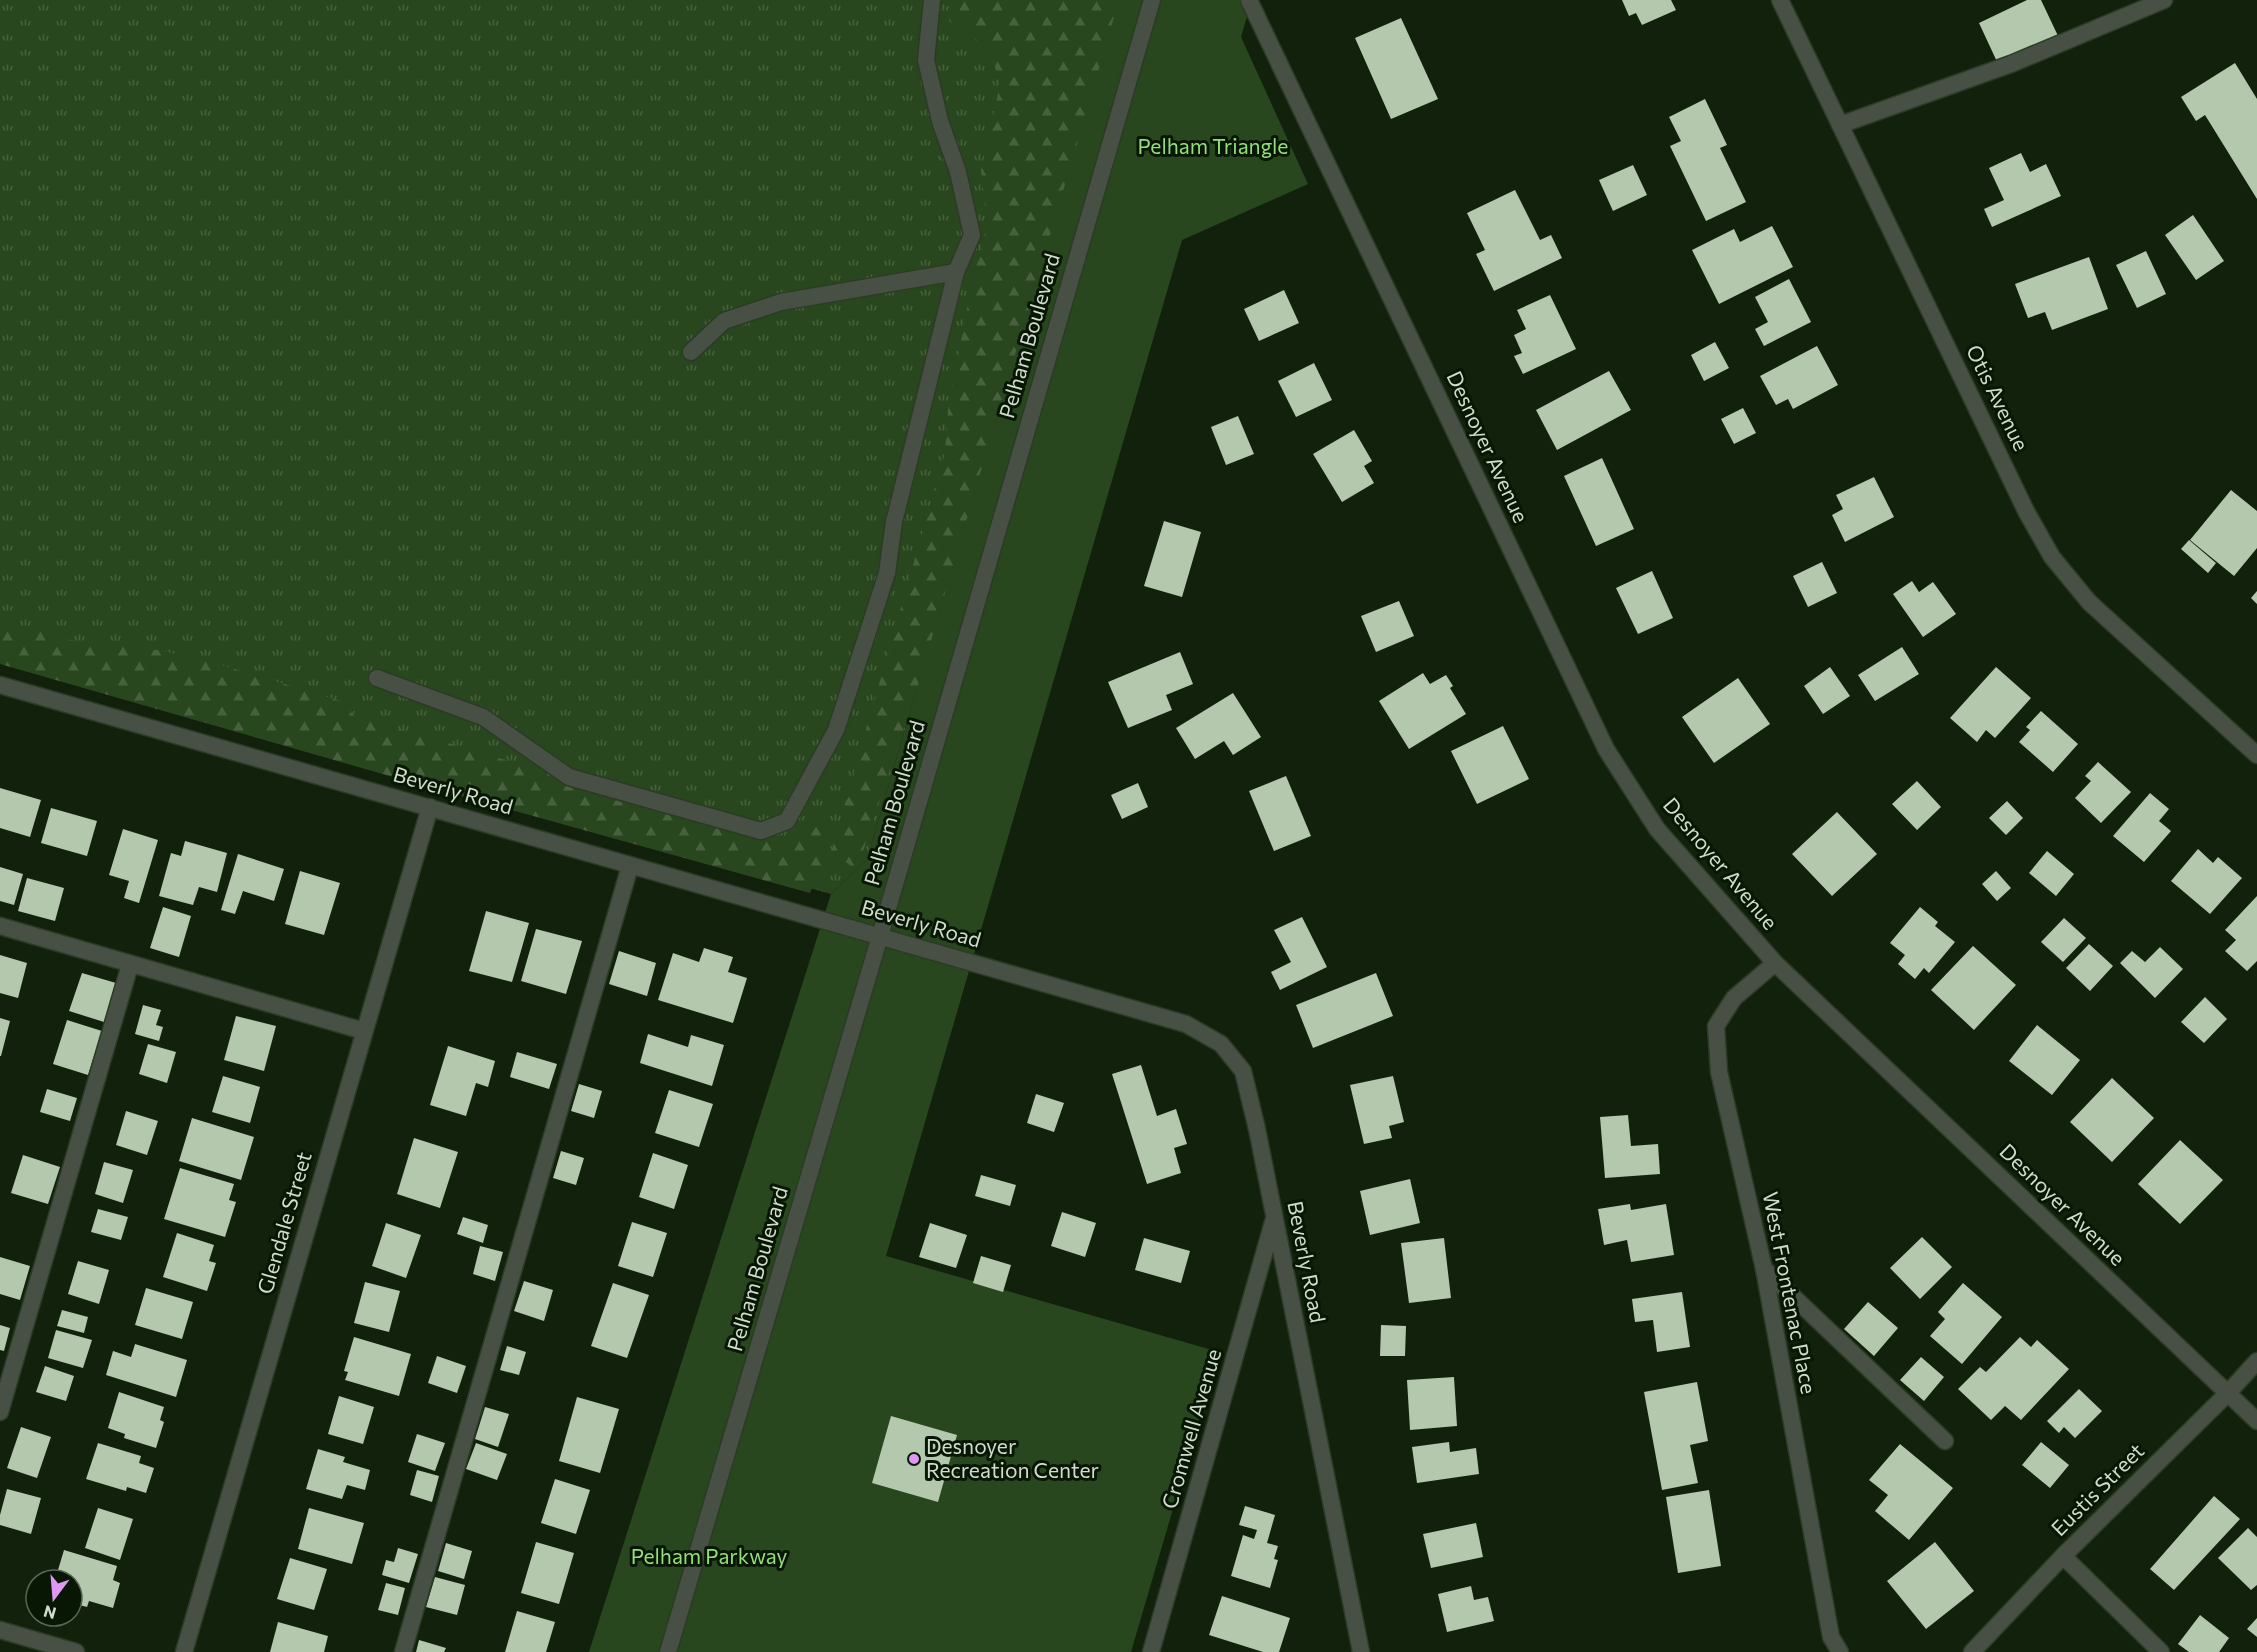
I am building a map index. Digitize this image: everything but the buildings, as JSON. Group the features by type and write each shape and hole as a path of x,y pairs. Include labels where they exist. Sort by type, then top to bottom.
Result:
{"street":[{"path":"377,678 483,717 569,777 761,831 787,821 836,730 887,573 894,522 956,272 972,235 958,172 940,121 926,60 932,0"},
{"name":"Pelham Boulevard","path":"668,1652 880,936 1152,0"},
{"name":"Desnoyer Avenue","path":"1249,0 1606,749 1657,829 1775,963 2257,1421"},
{"name":"Otis Avenue","path":"1780,0 2026,511 2052,557 2089,602 2257,755"},
{"path":"1840,125 2011,64 2164,0"},
{"path":"691,352 724,321 781,302 956,272"},
{"name":"Beverly Road","path":"0,685 1186,1024 1221,1044 1243,1071 1257,1129 1361,1652"},
{"name":"Glendale Street","path":"184,1652 430,807"},
{"path":"403,1652 630,866"},
{"path":"0,926 364,1031"},
{"name":"West Frontenac Place","path":"1775,963 1734,998 1716,1026 1719,1072 1764,1269 1831,1637 1840,1652"},
{"path":"0,1412 130,965"},
{"name":"Cromwell Avenue","path":"1151,1652 1274,1219"},
{"path":"1764,1269 1945,1441"},
{"name":"Eustis Street","path":"1972,1652 2063,1556 2228,1393 2257,1361"},
{"path":"2063,1556 2161,1652"},
{"path":"0,1630 76,1652"}],"green space":[{"path":"0,0 1119,0 867,859 831,894 0,662"},
{"path":"954,0 1122,0 960,561 857,869 831,853 945,453 948,409 972,283 987,225 981,170 1000,85 990,49 949,21"},
{"name":"Pelham Parkway","path":"1119,0 1252,0 1241,37 1308,184 1182,240 886,1256 1219,1352 1131,1652 589,1652 831,894 867,859"},
{"path":"0,620 78,642 114,642 225,666 344,702 353,715 550,773 618,801 751,838 781,839 825,824 823,862 810,893 407,781 0,664"}],"place":[{"name":"Desnoyer Recreation Center","path":"914,1459"}],"park label":[{"name":"Pelham Triangle","path":"1213,147"}]}
